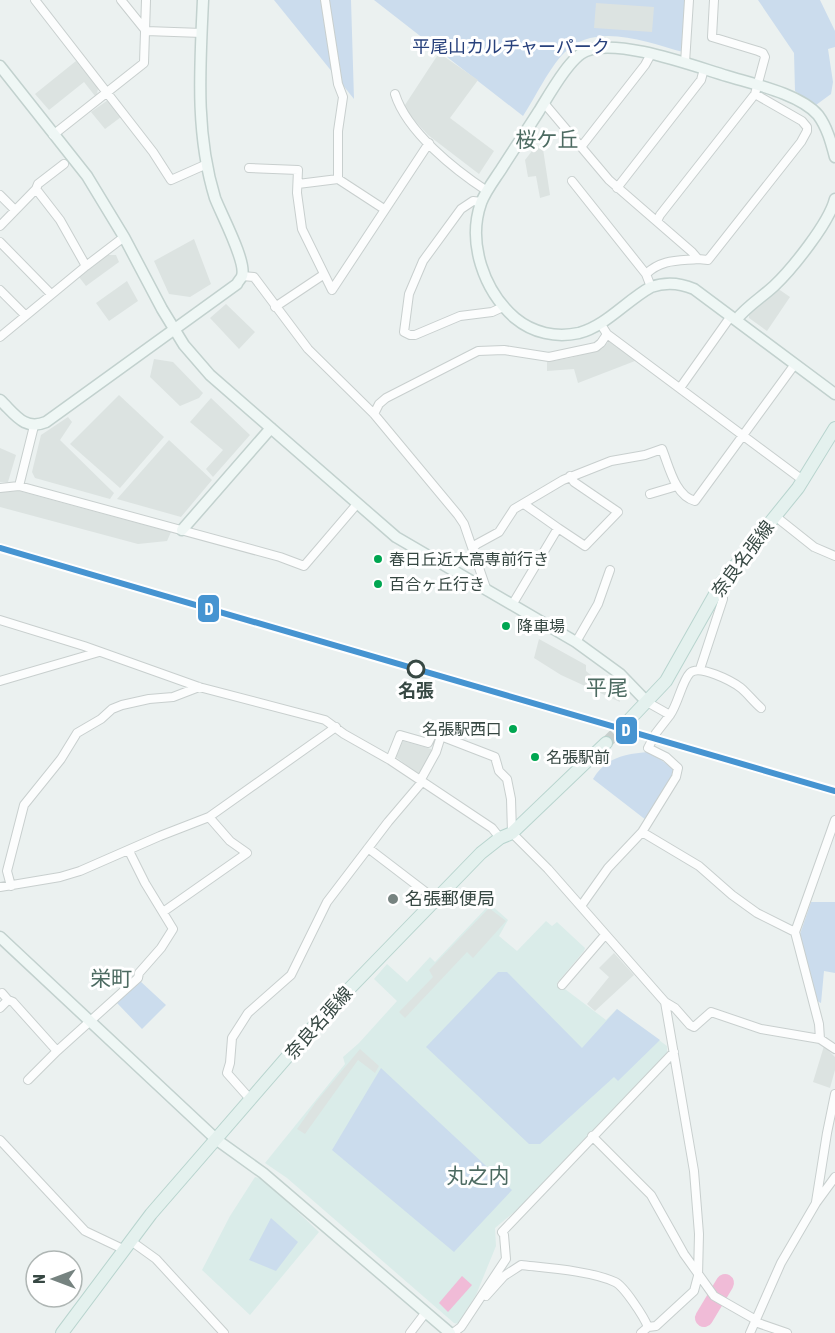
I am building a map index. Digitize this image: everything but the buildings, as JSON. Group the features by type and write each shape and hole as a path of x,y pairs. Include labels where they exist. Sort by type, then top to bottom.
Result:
{"main road":[{"name":"奈良名張線","path":"630,719 666,681 722,582 804,481 835,428"},
{"name":"奈良名張線","path":"62,1333 151,1214 320,1019 481,853 506,836 606,743"}],"street":[{"path":"35,0 108,92 171,180 207,164"},
{"path":"121,0 146,31 202,33"},
{"path":"53,135 144,63 146,0"},
{"path":"0,400 20,419 34,426 46,422 237,284 242,276 240,258 217,202 202,145 200,111 203,0"},
{"path":"325,0 338,84 343,97 338,131 338,179"},
{"path":"686,63 689,0"},
{"path":"657,221 756,90 765,55 711,37 714,0"},
{"path":"835,157 827,131 816,114 796,100 756,90 704,69 651,54 610,48 586,51 574,59 484,197 477,231 482,272 504,307 526,325 549,334 578,333 600,323 651,287 672,284 687,286 734,318 835,394"},
{"path":"581,147 645,65 651,54"},
{"path":"0,66 87,176 184,345 210,375 396,537 576,642 620,674 647,702 670,715"},
{"path":"617,188 701,80 704,69"},
{"path":"646,273 669,260 708,260 807,132 807,127 802,121 756,90"},
{"path":"395,94 404,114 429,143 484,197"},
{"path":"544,103 617,188 698,259"},
{"path":"249,168 298,170 297,193 302,229 332,290 429,143"},
{"path":"0,226 36,189 38,184 64,165"},
{"path":"298,184 338,179 384,209"},
{"path":"572,180 646,273 651,287"},
{"path":"36,189 60,220 86,266"},
{"path":"0,195 15,210"},
{"path":"484,197 461,209 423,261 409,294 404,332 415,335 460,316 492,312 504,307"},
{"path":"680,388 734,318 782,278 823,226 832,211 835,200"},
{"path":"0,337 124,237"},
{"path":"0,242 51,294"},
{"path":"275,307 323,275"},
{"path":"242,276 254,277 308,349 374,414 458,515 464,524 487,591"},
{"path":"0,290 25,315"},
{"path":"600,323 607,333 804,481"},
{"path":"374,414 379,404 386,398 471,353 495,349 549,357 596,347 607,333"},
{"path":"473,548 500,532 514,509 570,477 611,461 645,455 662,449 677,486 688,500 695,501 795,364"},
{"path":"19,486 34,426"},
{"path":"182,530 271,428"},
{"path":"524,504 585,546 618,512 570,477"},
{"path":"0,488 19,486 280,557 304,566 357,504"},
{"path":"650,494 677,486"},
{"path":"775,516 813,547 835,556"},
{"path":"512,605 558,528"},
{"path":"576,642 598,604 610,570"},
{"path":"700,669 723,599 722,582"},
{"path":"0,620 199,687 325,720 506,836 548,868 665,1002 694,1027 711,1012 761,1029 820,1039 835,1049"},
{"path":"0,681 99,652"},
{"path":"581,906 608,868 642,832 676,777 678,768 666,757 648,748 677,705 688,675 700,669 727,680 741,688 761,708"},
{"path":"11,885 7,871 24,805 61,759 77,733 101,719 111,709 148,699 173,697 199,687"},
{"path":"0,887 60,877 209,818 336,727"},
{"path":"390,760 400,735 428,743 433,732 495,757 499,771 507,779 511,799 506,836"},
{"path":"251,1100 227,1073 232,1038 248,1013 291,975 327,902 421,782 441,736"},
{"path":"163,912 247,853 230,841 209,818"},
{"path":"820,1039 819,1024 795,932 835,820"},
{"path":"642,832 699,866 757,913 795,932"},
{"path":"368,848 436,900"},
{"path":"28,1080 138,978 173,929 129,851"},
{"path":"562,985 606,935"},
{"path":"0,937 217,1140 263,1173 452,1333 461,1327 481,1299 504,1276 521,1265 583,1273 617,1282 644,1318 648,1327"},
{"path":"2,993 19,1007 57,1051"},
{"path":"0,1008 8,1000"},
{"path":"641,1333 648,1327 656,1326 694,1291 698,1276 699,1234 695,1181 665,1002"},
{"path":"481,1299 506,1259 502,1232 674,1052"},
{"path":"816,1203 835,1094"},
{"path":"592,1136 651,1195 698,1276 717,1298 756,1321 787,1333"},
{"path":"0,1140 86,1231 128,1245 156,1259 224,1333"},
{"path":"750,1333 778,1269 816,1203 835,1177"},
{"path":"410,1333 426,1312"}],"shaded area":[{"path":"596,3 654,7 652,32 594,28"},
{"path":"439,53 478,80 450,118 494,151 479,174 428,135 403,108"},
{"path":"76,61 98,88 97,95 95,96 84,82 49,110 35,94"},
{"path":"108,100 121,117 105,129 91,112"},
{"path":"535,147 543,149 550,195 540,198 536,176 528,177 525,160"},
{"path":"194,239 211,284 190,297 169,294 154,261"},
{"path":"108,255 116,255 119,262 86,286 79,277"},
{"path":"127,281 138,301 109,321 96,303"},
{"path":"777,288 790,297 767,331 749,318 749,313"},
{"path":"226,304 255,332 239,349 210,318"},
{"path":"610,340 635,361 578,383 574,369 547,371 547,362 602,349"},
{"path":"154,359 173,362 203,393 199,398 180,406 150,377"},
{"path":"119,395 164,437 120,488 70,444"},
{"path":"211,398 250,435 213,477 206,469 223,450 190,422"},
{"path":"68,417 72,422 60,440 114,493 110,499 35,478 32,472 41,435"},
{"path":"169,440 212,480 181,517 117,499"},
{"path":"0,448 16,455 8,482 0,482"},
{"path":"19,491 171,532 167,541 138,544 0,507 0,492"},
{"path":"539,639 586,665 586,671 619,698 620,702 561,675 534,658"},
{"path":"403,741 431,749 432,753 420,776 396,757"},
{"path":"490,904 508,920 499,936 517,951 546,921 552,926 557,922 585,948 557,983 606,1020 617,1009 667,1046 667,1053 531,1198 495,1228 496,1246 476,1295 458,1324 454,1323 287,1178 265,1163 345,1064 343,1057 397,1001 374,979 387,964 407,982 430,957 435,962"},
{"path":"489,908 506,921 473,958 467,952 405,1018 399,1012 433,977 429,970"},
{"path":"614,953 634,975 595,1011 587,1004 609,977 599,968"},
{"path":"824,1046 835,1057 835,1070 830,1088 813,1082"},
{"path":"360,1049 379,1066 375,1073 358,1060 305,1134 297,1129 316,1102"},
{"path":"255,1177 263,1179 319,1232 250,1315 202,1270 230,1216"},
{"path":"462,1276 472,1285 448,1312 439,1303"}],"green space":[{"path":"274,0 351,0 354,99"},
{"name":"平尾山カルチャーパーク","path":"374,0 685,0 683,52 637,39 621,37 590,38 576,43 553,67 523,116"},
{"path":"758,0 820,0 835,31 835,47 828,49 833,82 831,94 816,105 795,91 794,53"},
{"path":"649,752 673,768 673,774 646,820 593,779 610,761 632,754"},
{"path":"811,902 835,902 835,973 824,971 821,1003 815,1000 800,934"},
{"path":"498,972 507,972 582,1048 617,1009 660,1040 618,1081 614,1077 540,1144 529,1144 426,1047"},
{"path":"140,981 166,1005 142,1029 117,1003"},
{"path":"381,1068 512,1190 454,1252 332,1150"},
{"path":"271,1218 298,1242 276,1271 249,1260"}],"waterway":[{"path":"704,1318 725,1283"}],"tunnel":[{"path":"606,743 630,719"}],"transit line":[{"name":"D","path":"0,548 835,791"}],"place":[{"name":"春日丘近大高専前行き","path":"378,559"},
{"name":"百合ヶ丘行き","path":"378,584"},
{"name":"降車場","path":"506,626"},
{"name":"名張","path":"416,669"},
{"name":"名張駅西口","path":"513,729"},
{"name":"名張駅前","path":"535,757"},
{"name":"名張郵便局","path":"393,899"}],"district":[{"name":"桜ケ丘","path":"547,140"},
{"name":"平尾","path":"607,688"},
{"name":"栄町","path":"111,979"},
{"name":"丸之内","path":"478,1176"}]}
